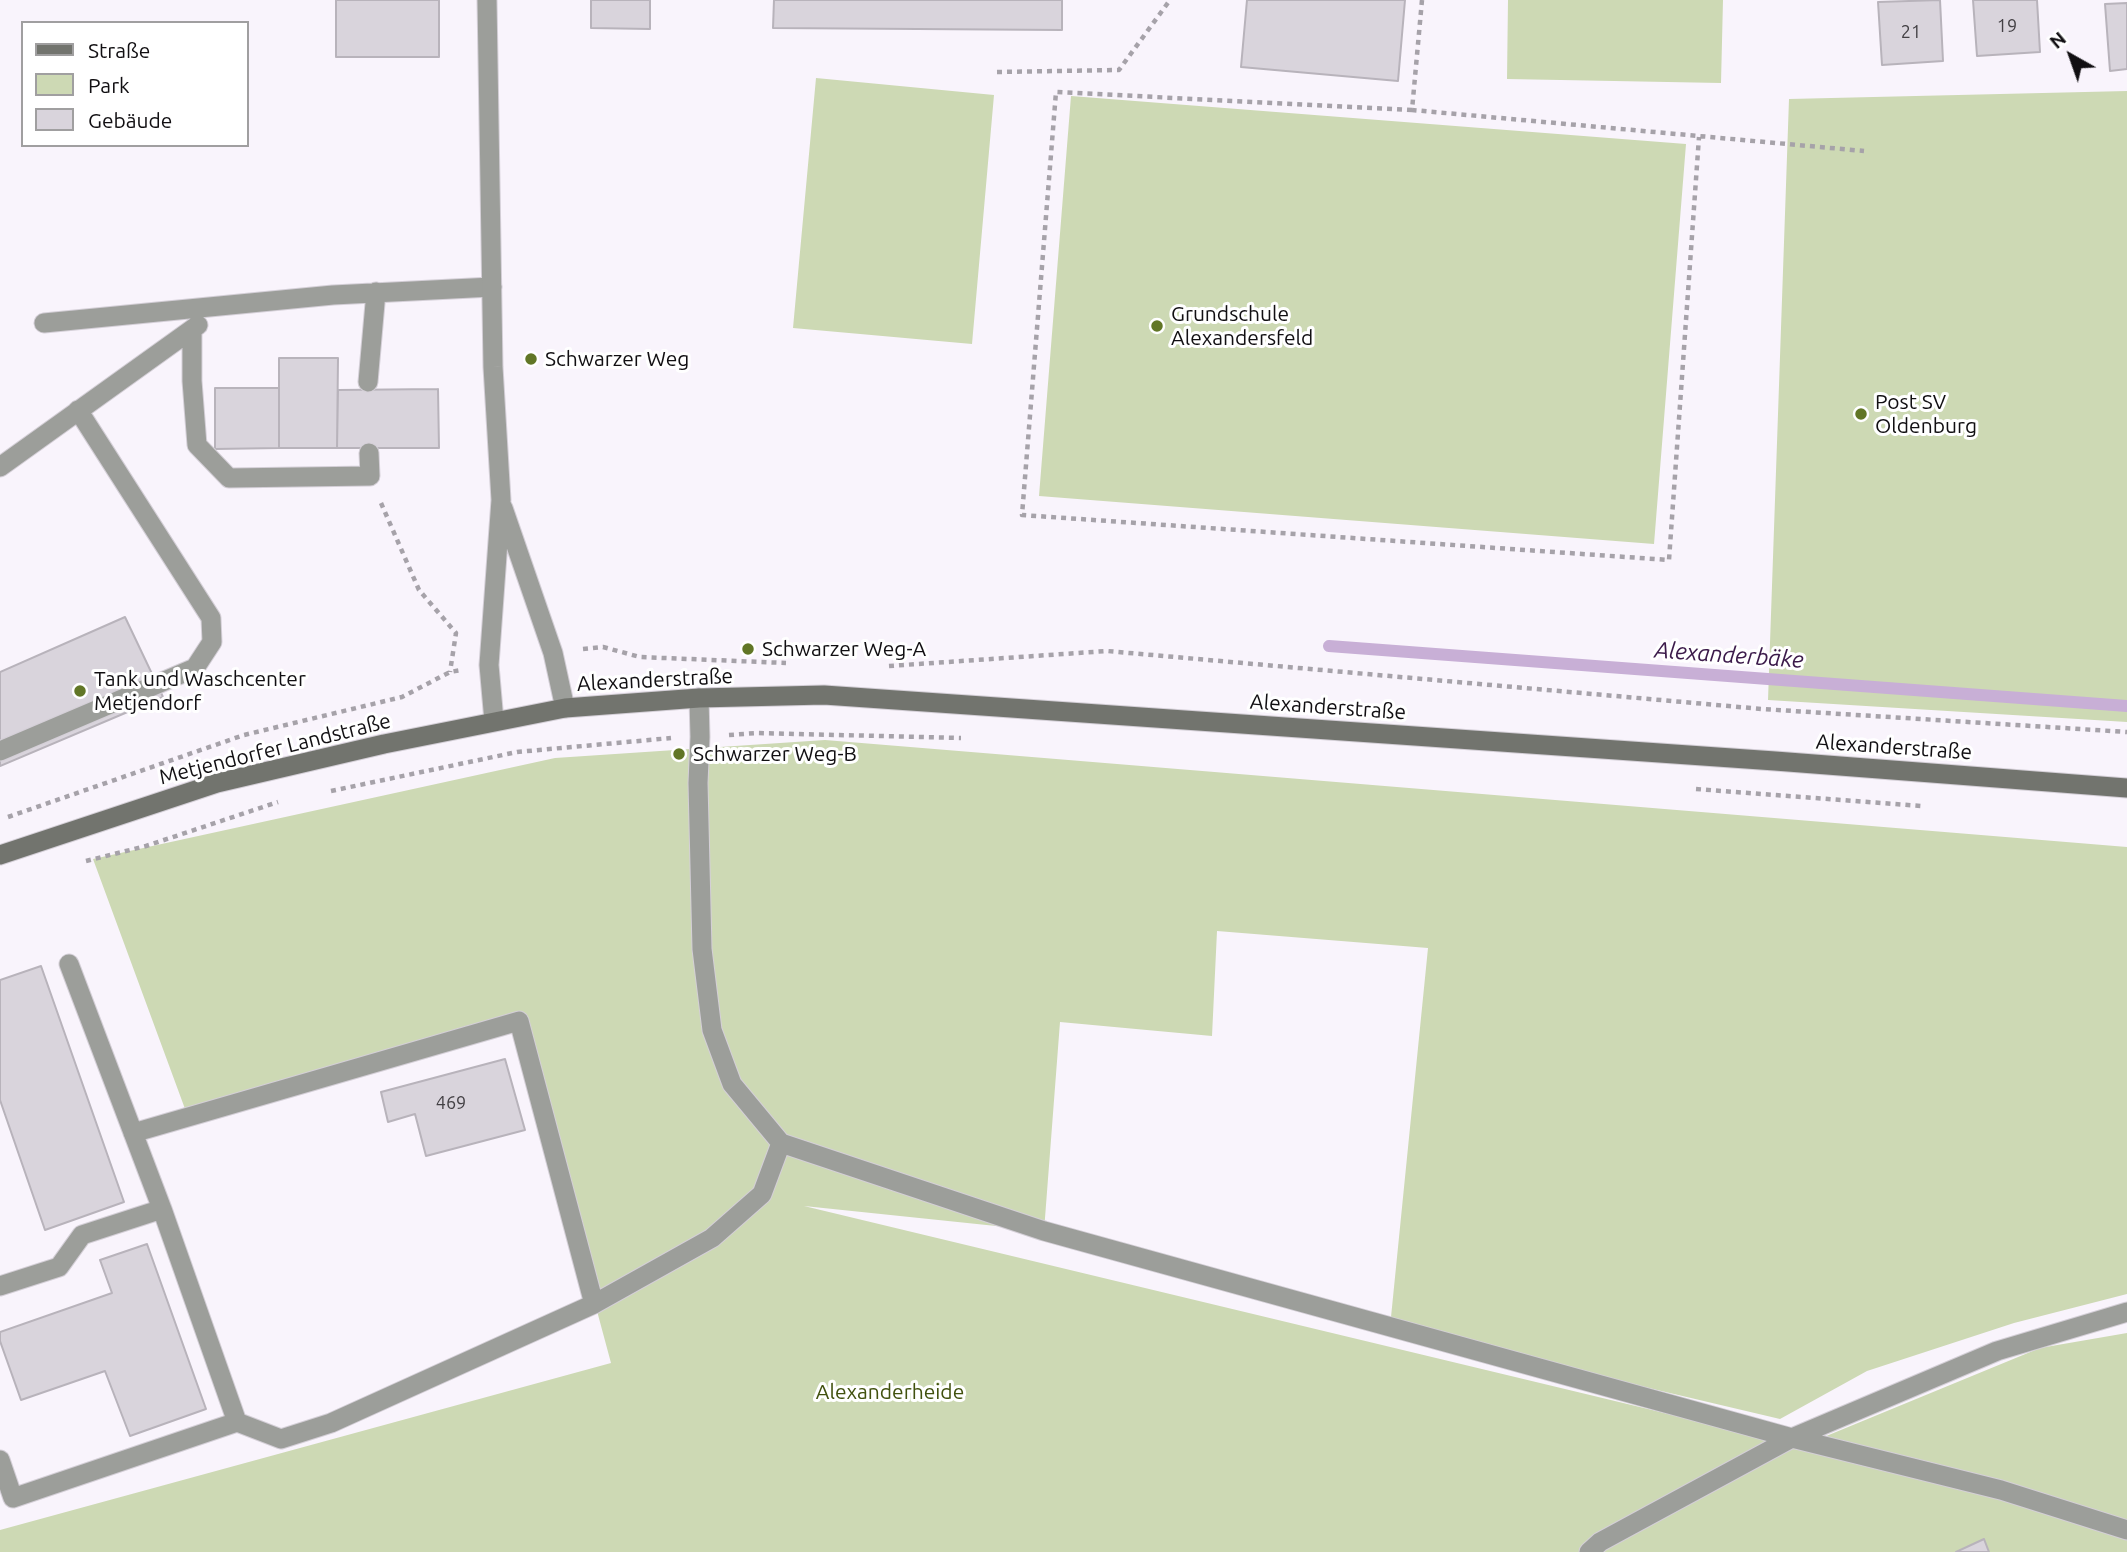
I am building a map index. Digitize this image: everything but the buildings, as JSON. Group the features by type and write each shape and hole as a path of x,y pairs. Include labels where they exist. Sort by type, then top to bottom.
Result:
{"main road":[{"name":"Alexanderstraße","path":"526,714 565,708 699,698 824,695 2127,788"},
{"name":"Metjendorfer Landstraße","path":"0,855 217,783 526,714"}],"street":[{"path":"487,0 493,367 500,500 489,665 494,721"},
{"path":"44,323 376,292 492,287"},
{"path":"368,382 376,292"},
{"path":"0,467 226,305"},
{"path":"192,330 192,382 197,445 229,478 370,476 369,453"},
{"path":"0,751 195,668 212,642 211,618 79,410"},
{"path":"500,500 553,653 565,708"},
{"path":"699,698 702,949 712,1030 732,1084 781,1143 1044,1231 1792,1438 2001,1490 2127,1530"},
{"path":"69,964 162,1209 237,1422"},
{"path":"133,1133 519,1020 594,1304"},
{"path":"0,1460 13,1498 237,1422 281,1439 331,1423 594,1304 712,1238 762,1194 781,1143"},
{"path":"0,1286 59,1267 82,1235 162,1209"},
{"path":"1589,1552 1600,1542 1792,1438 1997,1351 2127,1312"}],"path":[{"path":"997,72 1119,70 1170,0"},
{"path":"1412,110 1422,0"},
{"path":"1699,137 1669,560 1022,515 1056,92 1412,110 1864,151"},
{"path":"370,476 419,590 456,633 450,672"},
{"path":"553,653 603,647 640,657 790,663"},
{"path":"885,667 1107,651 1762,709 2127,733"},
{"path":"0,820 244,734 402,697 450,672 489,665"},
{"path":"323,792 517,752 647,739"},
{"path":"80,863 146,846 285,800"}],"green space":[{"path":"1508,0 1723,0 1721,83 1507,79"},
{"path":"816,78 994,95 972,344 793,328"},
{"name":"Post SV Oldenburg","path":"2127,91 2127,722 1768,700 1789,99"},
{"path":"1071,96 1686,144 1654,544 1039,496"},
{"name":"Alexanderheide","path":"825,740 2127,847 2127,1294 2014,1323 1867,1371 1780,1419 1390,1327 1428,948 1217,931 1212,1036 1060,1022 1044,1231 804,1206 1802,1446 2040,1348 2127,1333 2127,1552 0,1552 0,1530 611,1363 519,1021 188,1117 93,859 555,758"}],"waterway":[{"name":"Alexanderbäke","path":"1329,646 2127,706"}],"place":[{"name":"Grundschule Alexandersfeld","path":"1157,326"},
{"name":"Schwarzer Weg","path":"531,359"},
{"name":"Post SV Oldenburg","path":"1861,414"},
{"name":"Schwarzer Weg-A","path":"748,649"},
{"name":"Tank und Waschcenter Metjendorf","path":"80,691"},
{"name":"Schwarzer Weg-B","path":"679,754"}]}
